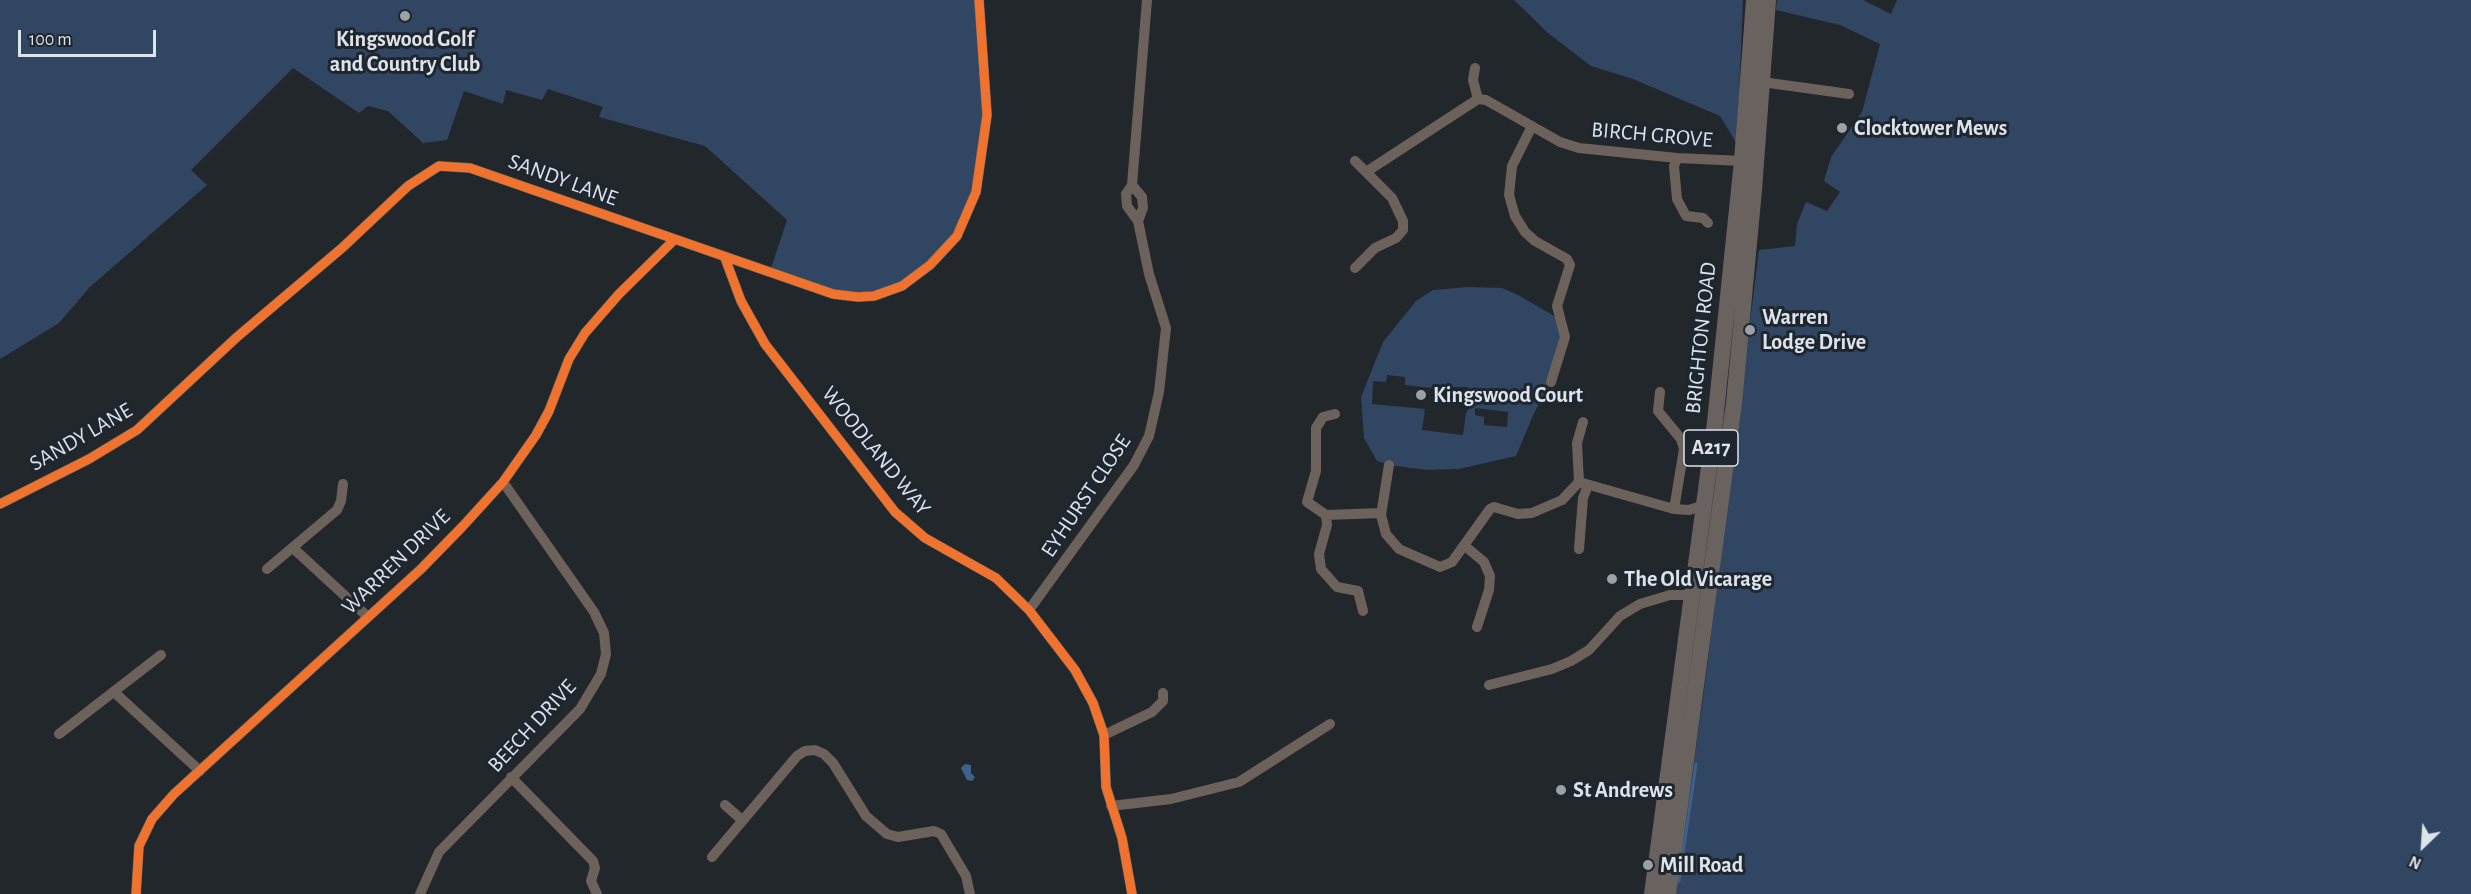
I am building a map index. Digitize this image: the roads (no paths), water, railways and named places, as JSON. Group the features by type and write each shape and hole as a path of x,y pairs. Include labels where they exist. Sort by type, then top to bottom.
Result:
{"highway":[{"name":"BRIGHTON ROAD","path":"1652,894 1704,505 1742,161 1754,0"},
{"name":"BRIGHTON ROAD","path":"1668,894 1734,403 1768,0"}],"street":[{"name":"SANDY LANE","path":"0,504 89,459 137,430 237,336 342,248 408,186 440,166 470,168 833,294 874,296 902,286 930,265 957,236 976,192 987,115 979,0"},
{"name":"EYHURST CLOSE","path":"1029,610 1134,465 1152,426 1167,339 1138,221 1132,215 1126,200 1132,185 1148,0"},
{"path":"1366,172 1478,99 1473,80 1475,68"},
{"path":"1762,82 1849,94"},
{"name":"BIRCH GROVE","path":"1478,99 1486,100 1532,126 1579,148 1677,158 1742,161"},
{"path":"1532,126 1512,166 1509,195 1515,216 1525,232 1535,241 1567,259 1570,265 1557,306 1565,337 1551,382"},
{"path":"1677,158 1674,166 1677,199 1686,216 1702,218 1708,223"},
{"path":"1355,161 1392,198 1403,221 1403,230 1396,238 1375,248 1355,268"},
{"name":"EYHURST CLOSE","path":"1132,185 1142,197 1143,208 1138,221"},
{"name":"WARREN DRIVE","path":"136,894 139,846 152,819 200,771 428,562 503,482 549,411 569,359 585,333 619,294 674,240"},
{"name":"WOODLAND WAY","path":"724,258 741,301 765,344 896,512 925,538 996,578 1029,610 1075,670 1093,703 1104,735 1105,779 1122,838 1132,894"},
{"path":"1660,392 1657,398 1659,411 1681,439 1684,449 1674,509"},
{"path":"1335,414 1323,417 1316,428 1316,471 1307,498 1309,506 1326,515 1381,513"},
{"path":"1579,549 1583,483 1577,443 1583,422"},
{"path":"1389,465 1381,513 1383,529 1394,545 1436,565 1449,566 1494,507 1511,513 1532,513 1562,500 1583,483"},
{"name":"BEECH DRIVE","path":"420,894 439,852 580,709 601,674 606,654 604,633 594,612 503,482"},
{"path":"1583,483 1674,509 1689,510 1704,505"},
{"path":"267,569 337,510 341,501 343,484"},
{"path":"1326,515 1327,525 1319,554 1321,569 1337,587 1358,591 1363,610"},
{"path":"1465,546 1484,562 1490,576 1489,590 1477,627"},
{"path":"293,548 369,616"},
{"path":"1489,686 1552,669 1571,661 1589,650 1620,616 1640,604 1670,595 1691,595"},
{"path":"59,734 161,655"},
{"path":"114,692 200,771"},
{"path":"1104,735 1152,711 1162,701 1163,693"},
{"path":"1111,806 1171,799 1239,782 1330,724"},
{"path":"712,857 797,756 805,751 815,750 824,754 833,763 866,816 887,834 898,837 934,831 941,834 966,876 970,894"},
{"path":"511,777 593,861 595,868 591,881 597,894"},
{"path":"725,805 742,820"}],"waterway":[{"path":"1679,881 1696,764"}],"place":[{"name":"Kingswood Golf and Country Club","path":"405,16"},
{"name":"Clocktower Mews","path":"1842,128"},
{"name":"Warren Lodge Drive","path":"1750,330"},
{"name":"Kingswood Court","path":"1421,395"},
{"name":"The Old Vicarage","path":"1612,579"},
{"name":"St Andrews","path":"1561,790"},
{"name":"Mill Road","path":"1648,865"}]}
